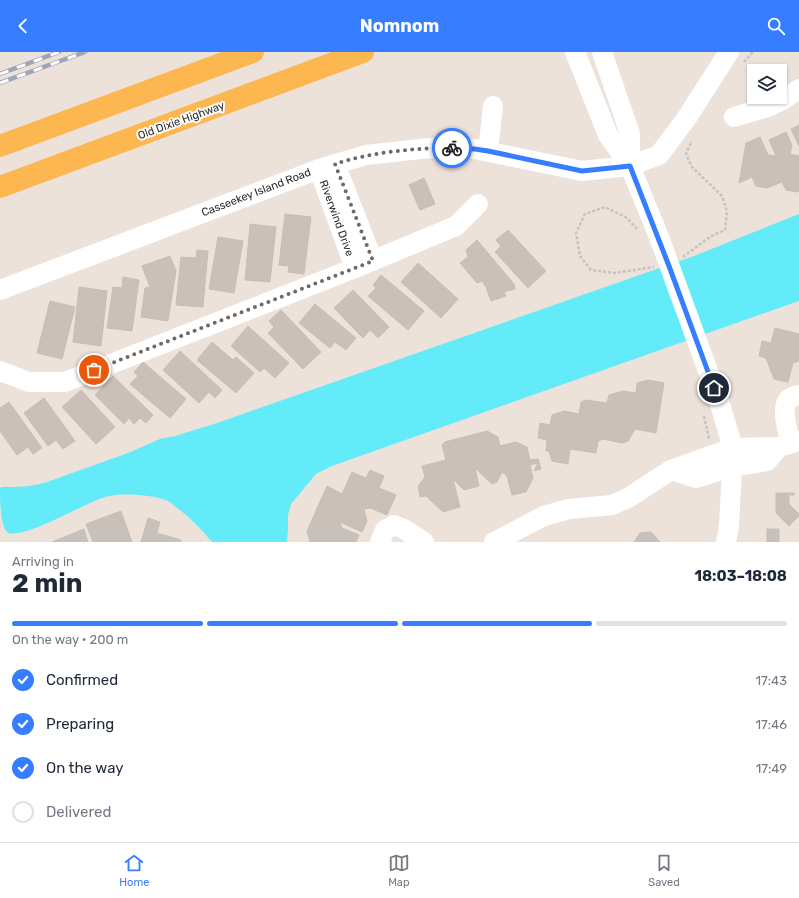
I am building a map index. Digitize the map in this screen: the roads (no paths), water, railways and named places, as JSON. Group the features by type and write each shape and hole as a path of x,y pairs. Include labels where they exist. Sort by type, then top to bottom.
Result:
{"main road":[{"path":"0,146 253,52"},
{"name":"Old Dixie Highway","path":"0,187 363,52"}],"street":[{"path":"575,52 608,135 630,166 701,350 733,457 729,526 726,542"},
{"path":"602,52 630,134 630,166"},
{"name":"Casseekey Island Road","path":"0,290 327,166 366,156 429,148 475,149 582,171 630,166 659,156 686,118 735,58"},
{"path":"734,117 768,107 799,89"},
{"path":"488,151 493,106"},
{"name":"Riverwind Drive","path":"327,166 364,264"},
{"name":"Riverwind Drive","path":"0,371 29,382 65,382 364,264 456,226 478,204"},
{"path":"494,542 544,516 570,509 612,505 628,498 671,470 696,478 733,457 767,461 789,444 785,418 785,405 788,399 799,395"},
{"path":"380,542 385,530 394,525 404,529 424,542"}],"water":[{"path":"799,214 799,301 332,466 316,474 291,504 288,515 287,542 212,542 200,528 169,502 148,496 110,496 87,504 27,531 15,533 7,532 3,524 0,504 0,488 2,487 29,486 44,483 128,453 160,439 217,423 694,256"}],"railway":[{"path":"0,74 59,52"},
{"path":"0,83 85,52"}]}
